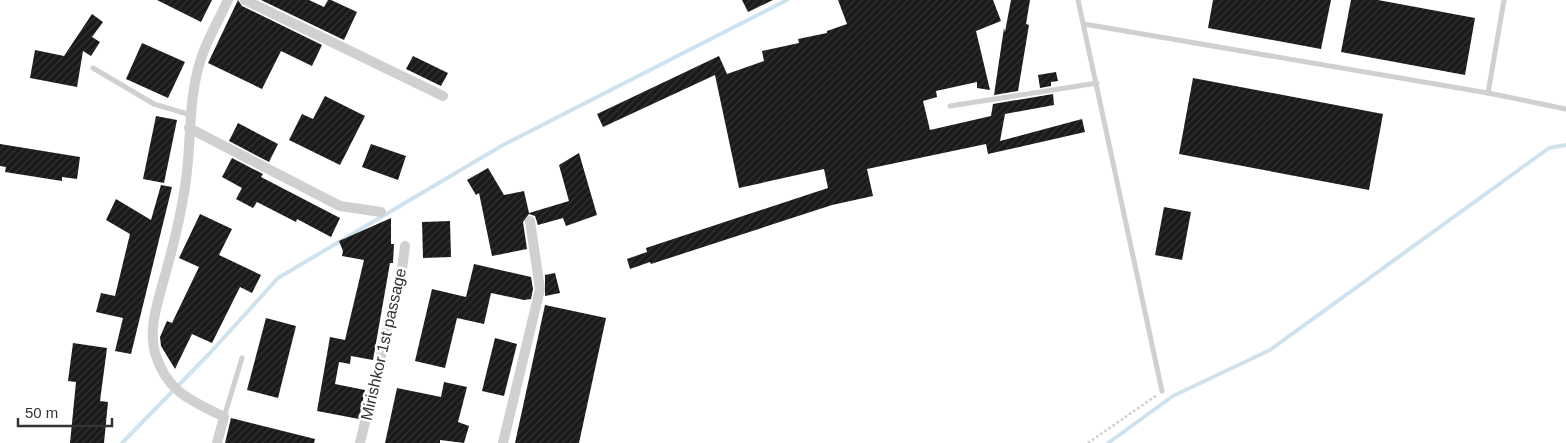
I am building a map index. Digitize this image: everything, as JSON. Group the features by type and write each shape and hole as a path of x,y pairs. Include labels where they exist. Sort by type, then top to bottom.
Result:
{"street":[{"path":"217,443 224,417 183,397 174,390 164,374 156,353 152,333 155,311 176,239 187,171 191,116 200,62 228,0"},
{"path":"245,0 443,96"},
{"path":"190,128 340,206 381,212"},
{"path":"503,443 540,289 530,221"},
{"name":"Mirishkor 1st passage","path":"360,443 402,269 405,246"}],"lane":[{"path":"1078,0 1162,391"},
{"path":"1488,93 1504,0"},
{"path":"1084,24 1566,108"},
{"path":"93,68 154,104 191,116"},
{"path":"950,106 1096,83"},
{"path":"224,417 242,358"}],"path":[{"path":"1088,443 1162,391"}],"building":[{"path":"157,0 212,0 201,22"},
{"path":"238,0 242,6 322,45 312,66 281,51 262,89 208,63"},
{"path":"261,0 309,0 324,7 328,0 331,0 357,12 344,40"},
{"path":"742,0 773,0 748,12"},
{"path":"838,0 993,0 1001,21 976,31 990,90 977,88 977,82 936,91 937,97 923,101 930,130 991,116 993,104 1053,94 1054,105 1005,114 1000,141 1082,119 1085,132 988,154 986,144 867,169 873,196 832,205 651,264 650,262 630,269 627,259 647,252 646,248 828,188 824,169 739,188 715,75 603,127 597,114 719,56 727,74 764,61 762,51 799,43 798,39 827,33 827,31 847,24"},
{"path":"1011,0 1030,0 1026,24 1029,25 1018,91 994,95 1004,28 1005,32"},
{"path":"1213,0 1331,0 1321,49 1208,28"},
{"path":"1351,0 1378,0 1475,18 1465,75 1341,52"},
{"path":"92,14 103,22 92,37 100,42 91,56 83,51 77,87 30,78 35,50 64,56"},
{"path":"142,43 185,62 168,98 126,79"},
{"path":"413,56 448,73 441,86 406,69"},
{"path":"1056,72 1058,81 1051,82 1051,86 1040,88 1038,75"},
{"path":"1193,78 1383,114 1369,190 1179,154"},
{"path":"325,96 365,116 340,165 289,140 302,114 313,119"},
{"path":"156,116 177,120 164,183 143,179"},
{"path":"238,123 278,144 269,162 229,141"},
{"path":"0,144 80,157 77,179 62,177 62,181 5,172 6,167 0,166"},
{"path":"371,144 406,156 398,180 362,167"},
{"path":"579,153 597,215 566,226 563,218 538,225 535,216 529,214 523,222 527,249 492,256 479,193 476,195 467,180 488,168 504,195 524,191 529,213 569,201 559,165"},
{"path":"232,158 263,174 261,177 340,218 331,237 297,219 296,222 257,202 253,208 236,199 242,188 222,177"},
{"path":"161,185 172,187 131,354 115,351 123,318 96,312 101,293 115,296 130,234 106,220 116,199 151,220"},
{"path":"1164,207 1191,212 1182,260 1155,255"},
{"path":"200,214 232,229 219,255 261,275 252,293 240,287 212,343 192,334 175,369 161,346 160,337 167,321 172,323 199,267 179,258"},
{"path":"391,218 391,244 394,244 393,263 390,263 373,360 351,356 350,364 339,362 335,384 365,390 359,419 317,411 330,337 345,340 364,260 342,256 343,251 339,241"},
{"path":"450,221 451,257 423,258 422,222"},
{"path":"474,264 531,277 533,289 531,299 524,300 491,293 484,324 457,318 445,368 415,361 432,289 466,297"},
{"path":"555,273 560,293 545,296 545,275"},
{"path":"545,305 606,318 579,443 515,443"},
{"path":"266,318 296,326 278,398 247,390"},
{"path":"495,338 517,344 504,396 482,391"},
{"path":"73,343 107,348 100,401 108,402 104,443 70,443 76,382 68,381"},
{"path":"444,382 467,387 458,422 469,426 464,443 440,440 440,443 385,443 397,388 441,397"},
{"path":"231,418 315,439 314,443 225,443"}],"waterway":[{"path":"122,443 209,354 278,278 503,145 787,0"},
{"path":"1108,443 1173,396 1270,350 1549,148 1566,145"}]}
